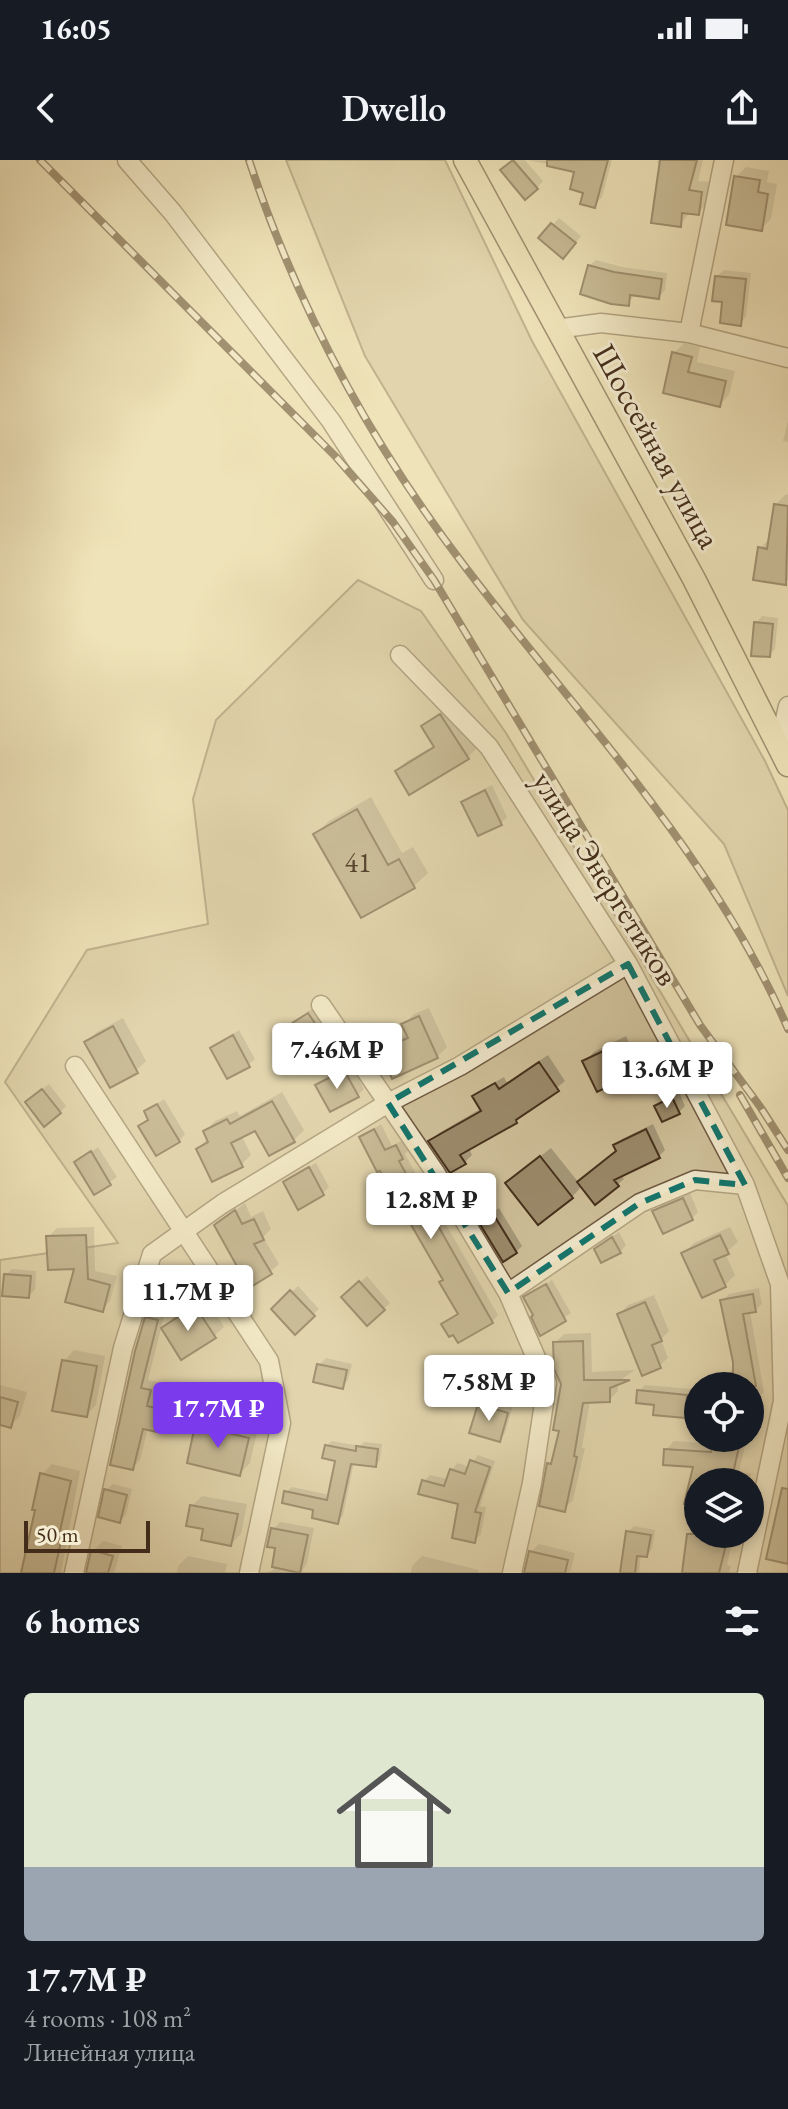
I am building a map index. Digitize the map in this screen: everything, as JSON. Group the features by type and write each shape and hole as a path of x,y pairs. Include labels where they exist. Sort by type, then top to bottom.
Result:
{"main road":[{"name":"Шоссейная улица","path":"465,160 694,579 784,756"}],"street":[{"path":"127,160 173,213 331,421 434,580"},
{"path":"689,333 724,160"},
{"path":"556,329 601,323 689,333 788,358"},
{"name":"улица Энергетиков","path":"400,655 489,747 628,964 745,1185 780,1284 783,1401 747,1573"},
{"path":"784,756 788,706"},
{"path":"74,1573 123,1348 152,1254 181,1231 388,1103 460,1066 628,964"},
{"path":"321,1005 435,1172 508,1293 547,1383 532,1483 512,1573"},
{"path":"75,1066 269,1361 281,1423 249,1573"},
{"path":"508,1293 640,1203 695,1180 745,1185"}],"highlighted area":[{"path":"628,964 745,1185 695,1180 640,1203 508,1293 388,1103"}],"shaded area":[{"path":"286,160 445,160 532,341 765,761 788,810 788,996 724,844 523,620 365,356"},
{"path":"358,580 421,611 506,733 788,1206 788,1573 0,1573 0,1260 118,1243 5,1082 87,950 208,924 193,799 216,720"}],"building":[{"path":"513,160 538,189 525,200 500,170"},
{"path":"547,160 608,160 595,208 580,204 583,193 570,189 574,172 547,166"},
{"path":"660,160 697,160 689,190 702,192 699,215 682,213 681,227 651,223"},
{"path":"734,176 760,180 758,192 768,194 762,231 726,225"},
{"path":"551,223 576,243 563,259 538,238"},
{"path":"588,265 662,279 659,299 630,295 629,306 580,294"},
{"path":"715,276 746,279 741,326 720,323 722,302 712,301"},
{"path":"672,352 692,357 688,372 726,381 720,407 663,393"},
{"path":"774,504 788,506 786,585 753,580 758,547 767,549"},
{"path":"754,622 773,624 770,657 751,656"},
{"path":"440,714 469,759 409,795 395,771 434,747 421,726"},
{"path":"485,790 502,825 478,836 461,802"},
{"path":"357,809 388,865 399,859 415,888 361,918 313,834"},
{"path":"308,1013 329,1044 299,1064 278,1032"},
{"path":"419,1016 438,1058 392,1079 379,1050 408,1038 401,1024"},
{"path":"113,1026 138,1073 110,1088 84,1042"},
{"path":"233,1035 250,1067 227,1079 210,1048"},
{"path":"616,1045 630,1076 597,1092 582,1061"},
{"path":"539,1062 559,1091 516,1120 517,1123 460,1155 466,1164 450,1173 428,1141 481,1111 472,1096 495,1083 499,1089"},
{"path":"344,1070 359,1097 330,1112 315,1085"},
{"path":"42,1089 61,1113 44,1127 25,1102"},
{"path":"672,1097 680,1114 662,1122 654,1106"},
{"path":"272,1101 295,1142 269,1156 255,1131 231,1143 243,1167 212,1182 196,1149 208,1142 203,1131 227,1119 230,1124"},
{"path":"157,1104 180,1142 156,1156 138,1126 148,1120 144,1111"},
{"path":"374,1129 385,1150 396,1145 403,1159 399,1161 417,1194 424,1191 432,1206 428,1208 493,1323 458,1343 453,1335 449,1337 441,1324 458,1314 439,1282 443,1280 359,1137"},
{"path":"646,1129 660,1158 614,1180 619,1186 595,1205 577,1182 616,1151 613,1145"},
{"path":"91,1151 111,1185 94,1195 74,1162"},
{"path":"540,1156 573,1198 538,1225 505,1183"},
{"path":"309,1167 324,1195 298,1210 283,1182"},
{"path":"683,1198 693,1220 663,1234 652,1211"},
{"path":"235,1210 242,1224 254,1219 264,1240 254,1244 272,1274 249,1288 214,1225"},
{"path":"492,1212 517,1253 503,1262 478,1221"},
{"path":"86,1235 88,1279 110,1285 103,1312 65,1302 74,1269 48,1270 46,1236"},
{"path":"720,1235 729,1254 714,1260 726,1287 702,1298 681,1253"},
{"path":"612,1237 621,1253 601,1263 594,1249"},
{"path":"4,1274 31,1276 29,1298 2,1296"},
{"path":"359,1281 385,1310 367,1326 341,1297"},
{"path":"546,1284 566,1321 540,1336 523,1297"},
{"path":"290,1290 315,1316 295,1335 271,1309"},
{"path":"753,1294 756,1312 743,1314 753,1372 733,1372 720,1300"},
{"path":"645,1302 662,1341 652,1345 661,1368 642,1376 617,1314"},
{"path":"195,1306 216,1338 181,1360 161,1328"},
{"path":"145,1317 158,1320 141,1388 151,1390 147,1406 161,1409 157,1432 143,1429 133,1470 110,1465"},
{"path":"583,1341 584,1380 630,1380 610,1388 610,1402 583,1403 574,1456 577,1457 565,1512 539,1506 547,1463 551,1464 559,1431 553,1430 561,1384 554,1369 553,1342"},
{"path":"517,1359 518,1389 491,1390 490,1360"},
{"path":"62,1360 97,1366 87,1417 52,1411"},
{"path":"317,1364 347,1370 343,1389 313,1382"},
{"path":"637,1390 684,1395 684,1418 653,1415 654,1405 636,1403"},
{"path":"0,1397 18,1402 11,1428 0,1425"},
{"path":"478,1404 508,1413 500,1442 469,1433"},
{"path":"195,1425 249,1438 240,1476 187,1463"},
{"path":"325,1445 356,1451 356,1446 378,1449 376,1467 351,1464 338,1524 312,1518 313,1510 282,1503 284,1491 327,1500 335,1461 322,1458"},
{"path":"664,1449 738,1452 734,1468 693,1468 663,1465"},
{"path":"470,1460 490,1467 475,1512 481,1513 475,1543 452,1538 458,1504 418,1494 422,1480 444,1486 450,1469 465,1474"},
{"path":"40,1473 71,1481 58,1540 61,1541 54,1573 21,1573 35,1510 32,1510"},
{"path":"782,1488 788,1489 788,1564 766,1559"},
{"path":"104,1489 127,1495 120,1523 98,1517"},
{"path":"190,1505 238,1514 231,1546 201,1540 203,1529 186,1526"},
{"path":"271,1528 308,1535 300,1573 272,1567 275,1548 267,1547"},
{"path":"626,1531 651,1535 647,1557 637,1556 635,1573 620,1573"},
{"path":"685,1548 725,1548 719,1573 682,1573"},
{"path":"91,1550 113,1556 108,1573 86,1573"},
{"path":"529,1551 568,1560 565,1573 524,1573"}],"railway":[{"path":"40,160 336,457 393,522 434,580 700,1025 788,1150"},
{"path":"249,160 268,214 313,320 397,470 463,564 682,845 722,904 757,965 788,1029"},
{"path":"740,1095 788,1178"}]}
